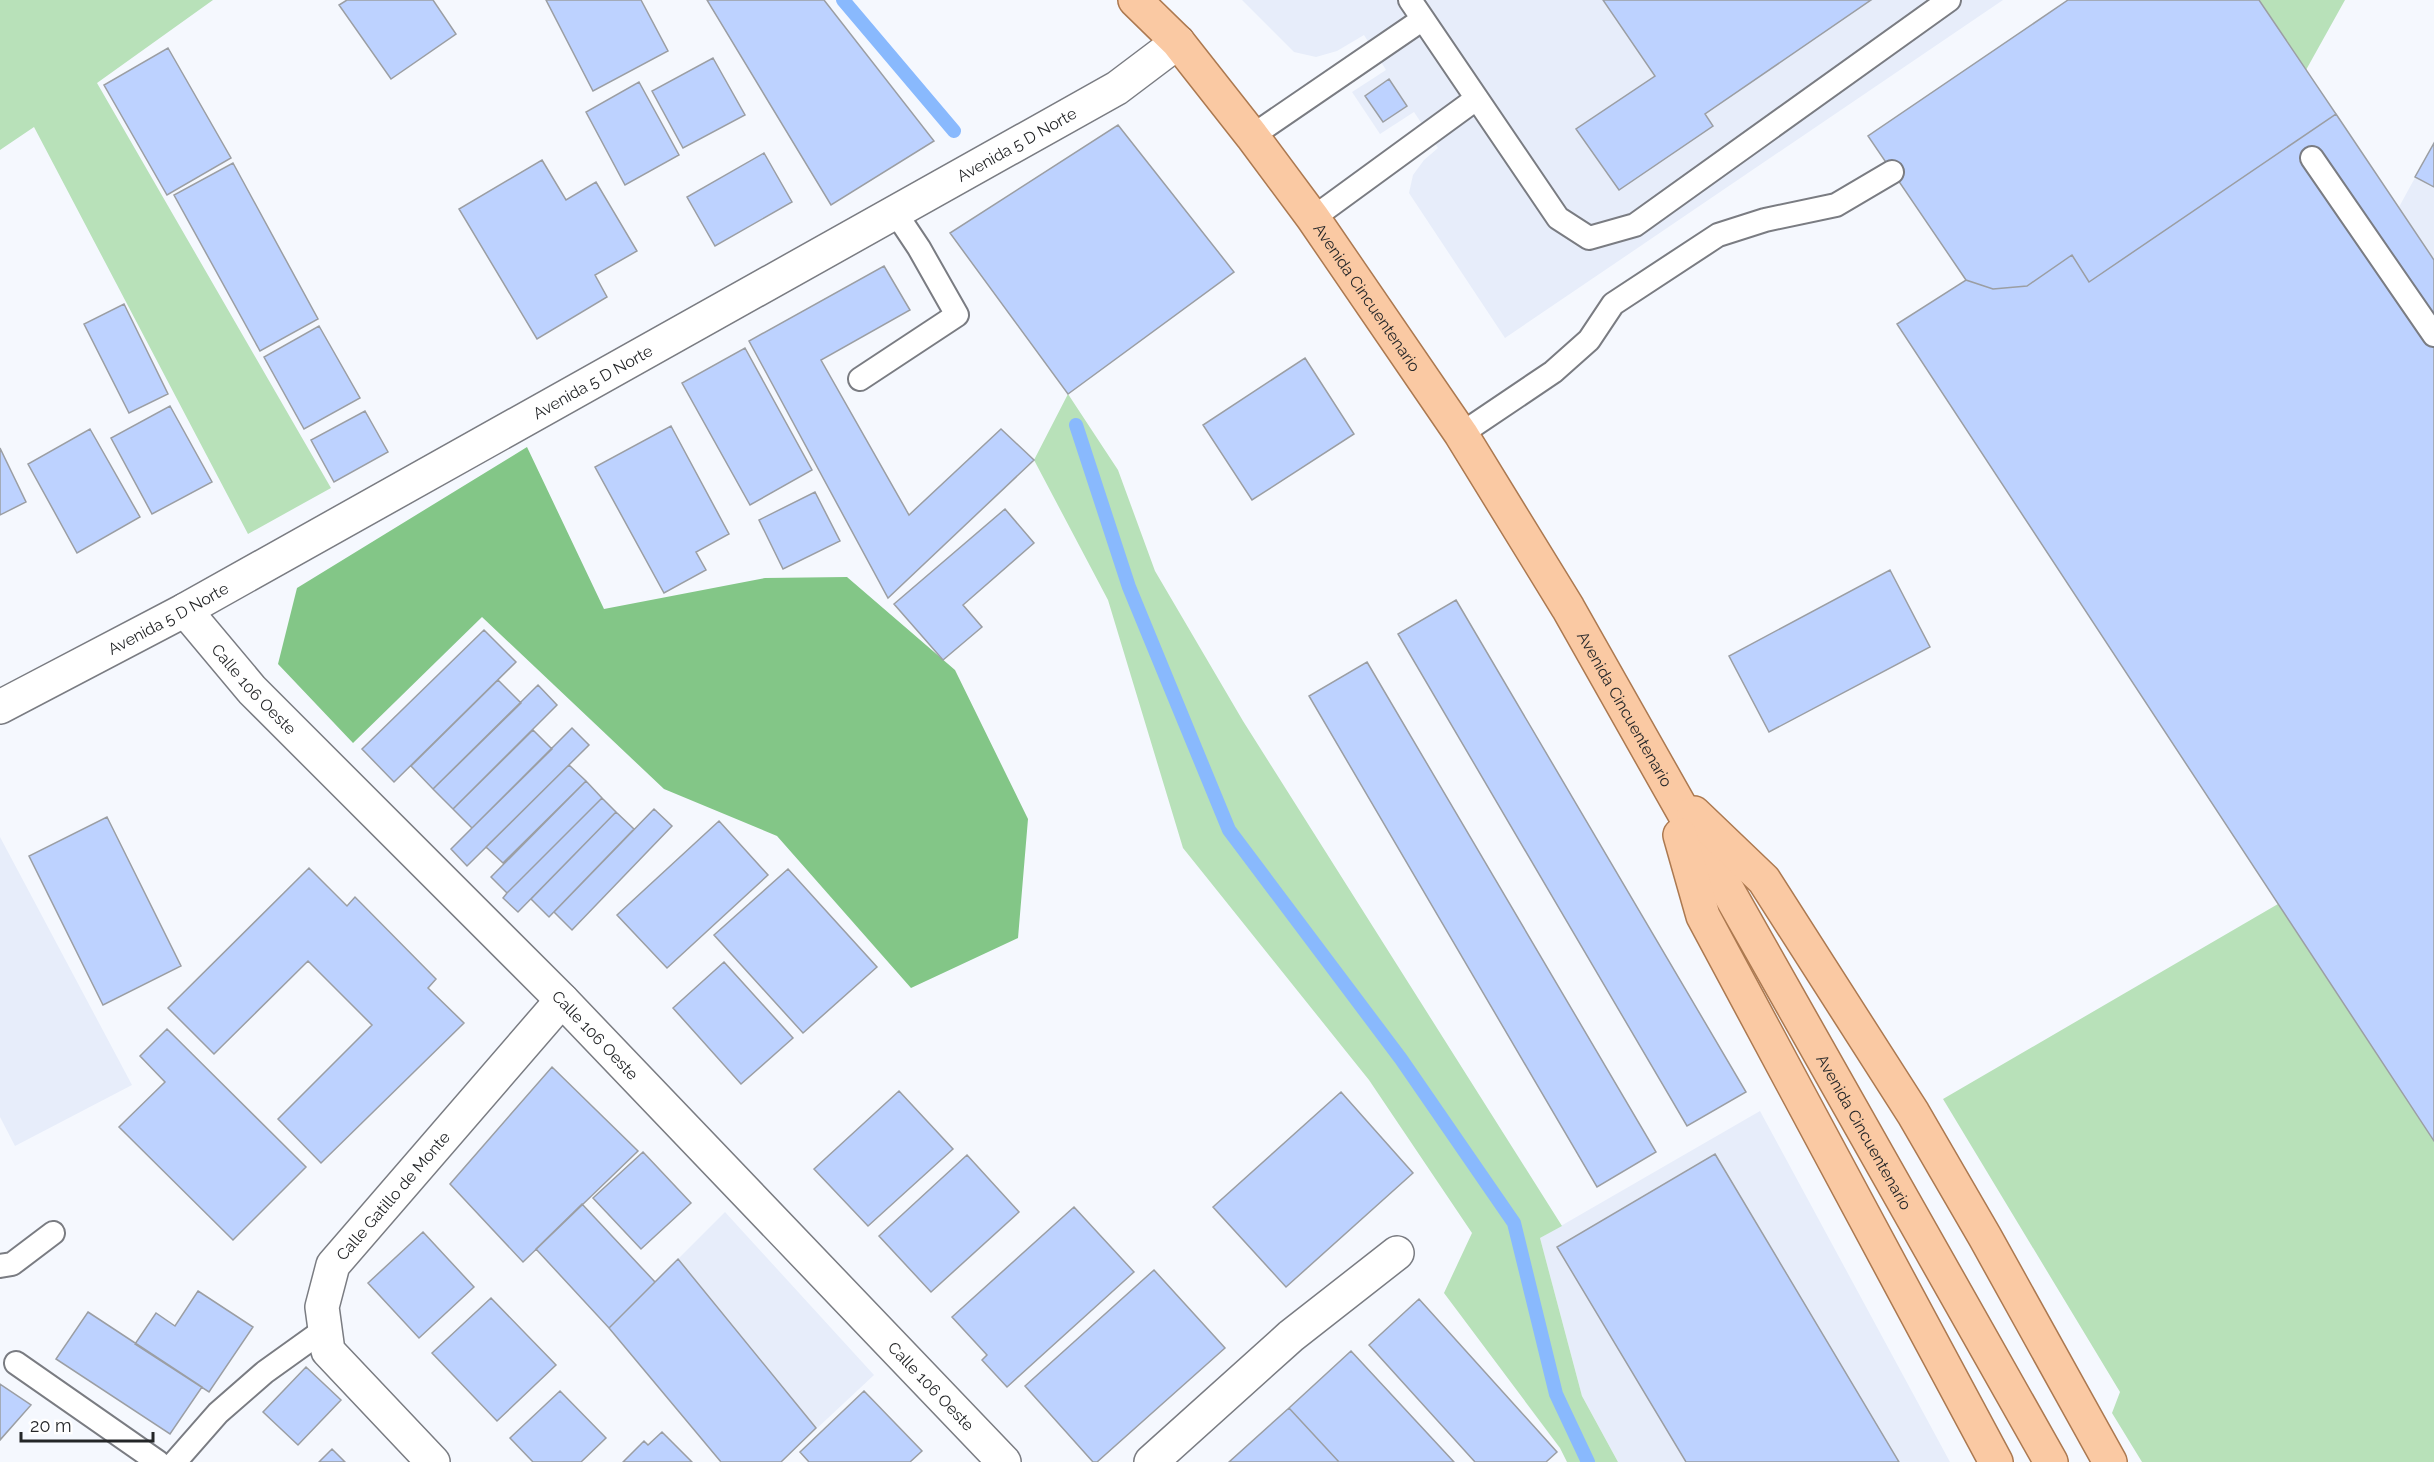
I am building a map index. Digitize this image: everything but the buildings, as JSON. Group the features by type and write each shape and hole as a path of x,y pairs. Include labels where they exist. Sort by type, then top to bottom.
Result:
{"main road":[{"name":"Avenida Cincuentenario","path":"1135,0 1178,42 1252,136 1313,218 1461,434 1568,608 2050,1462"},
{"path":"1667,787 1703,916 1996,1462"},
{"path":"1667,787 1764,880 1913,1113 2110,1462"}],"street":[{"name":"Avenida 5 D Norte","path":"0,707 185,610 1117,88 1178,42"},
{"name":"Calle 106 Oeste","path":"185,610 252,690 562,1000 1004,1462"},
{"name":"Calle Gatillo de Monte","path":"433,1462 328,1351 322,1307 333,1265 562,1000"},
{"path":"1151,1462 1291,1336 1397,1253"}],"lane":[{"path":"1410,0 1558,218 1589,238 1635,225 1949,0"},
{"path":"1252,136 1423,19"},
{"path":"1313,218 1476,99"},
{"path":"2312,158 2434,335"},
{"path":"1461,434 1553,372 1589,340 1613,304 1718,235 1765,220 1836,205 1892,172"},
{"path":"860,379 957,315 919,248 895,212"},
{"path":"0,1266 12,1264 53,1233"},
{"path":"175,1462 218,1413 265,1372 325,1329"},
{"path":"16,1363 158,1462"}],"shaded area":[{"path":"1242,0 2003,0 1505,338 1409,193 1413,175 1424,160 1438,148 1414,112 1380,134 1352,92 1386,70 1364,35 1337,51 1316,57 1294,52"},
{"path":"2434,143 2434,260 2399,207"},
{"path":"0,837 132,1085 15,1146 0,1117"},
{"path":"1760,1111 1950,1462 1618,1462 1582,1396 1540,1238"},
{"path":"725,1212 874,1375 781,1462 721,1462 609,1328"}],"green space":[{"path":"0,0 213,0 97,83 331,488 248,534 34,127 0,150"},
{"path":"2259,0 2345,0 2306,70"},
{"path":"1068,394 1118,470 1155,571 1243,721 1562,1226 1540,1238 1582,1396 1618,1462 1567,1462 1560,1448 1444,1293 1472,1233 1369,1080 1183,848 1108,600 1034,460"},
{"path":"527,447 604,609 765,578 847,577 955,670 1028,819 1018,938 911,988 777,836 664,789 482,617 353,743 278,664 297,588"},
{"path":"2278,904 2434,1141 2434,1462 2142,1462 2112,1413 2120,1392 1943,1099"}],"waterway":[{"path":"843,0 954,131"},
{"path":"1076,425 1129,587 1229,830 1401,1059 1514,1223 1556,1394 1588,1462"}]}
